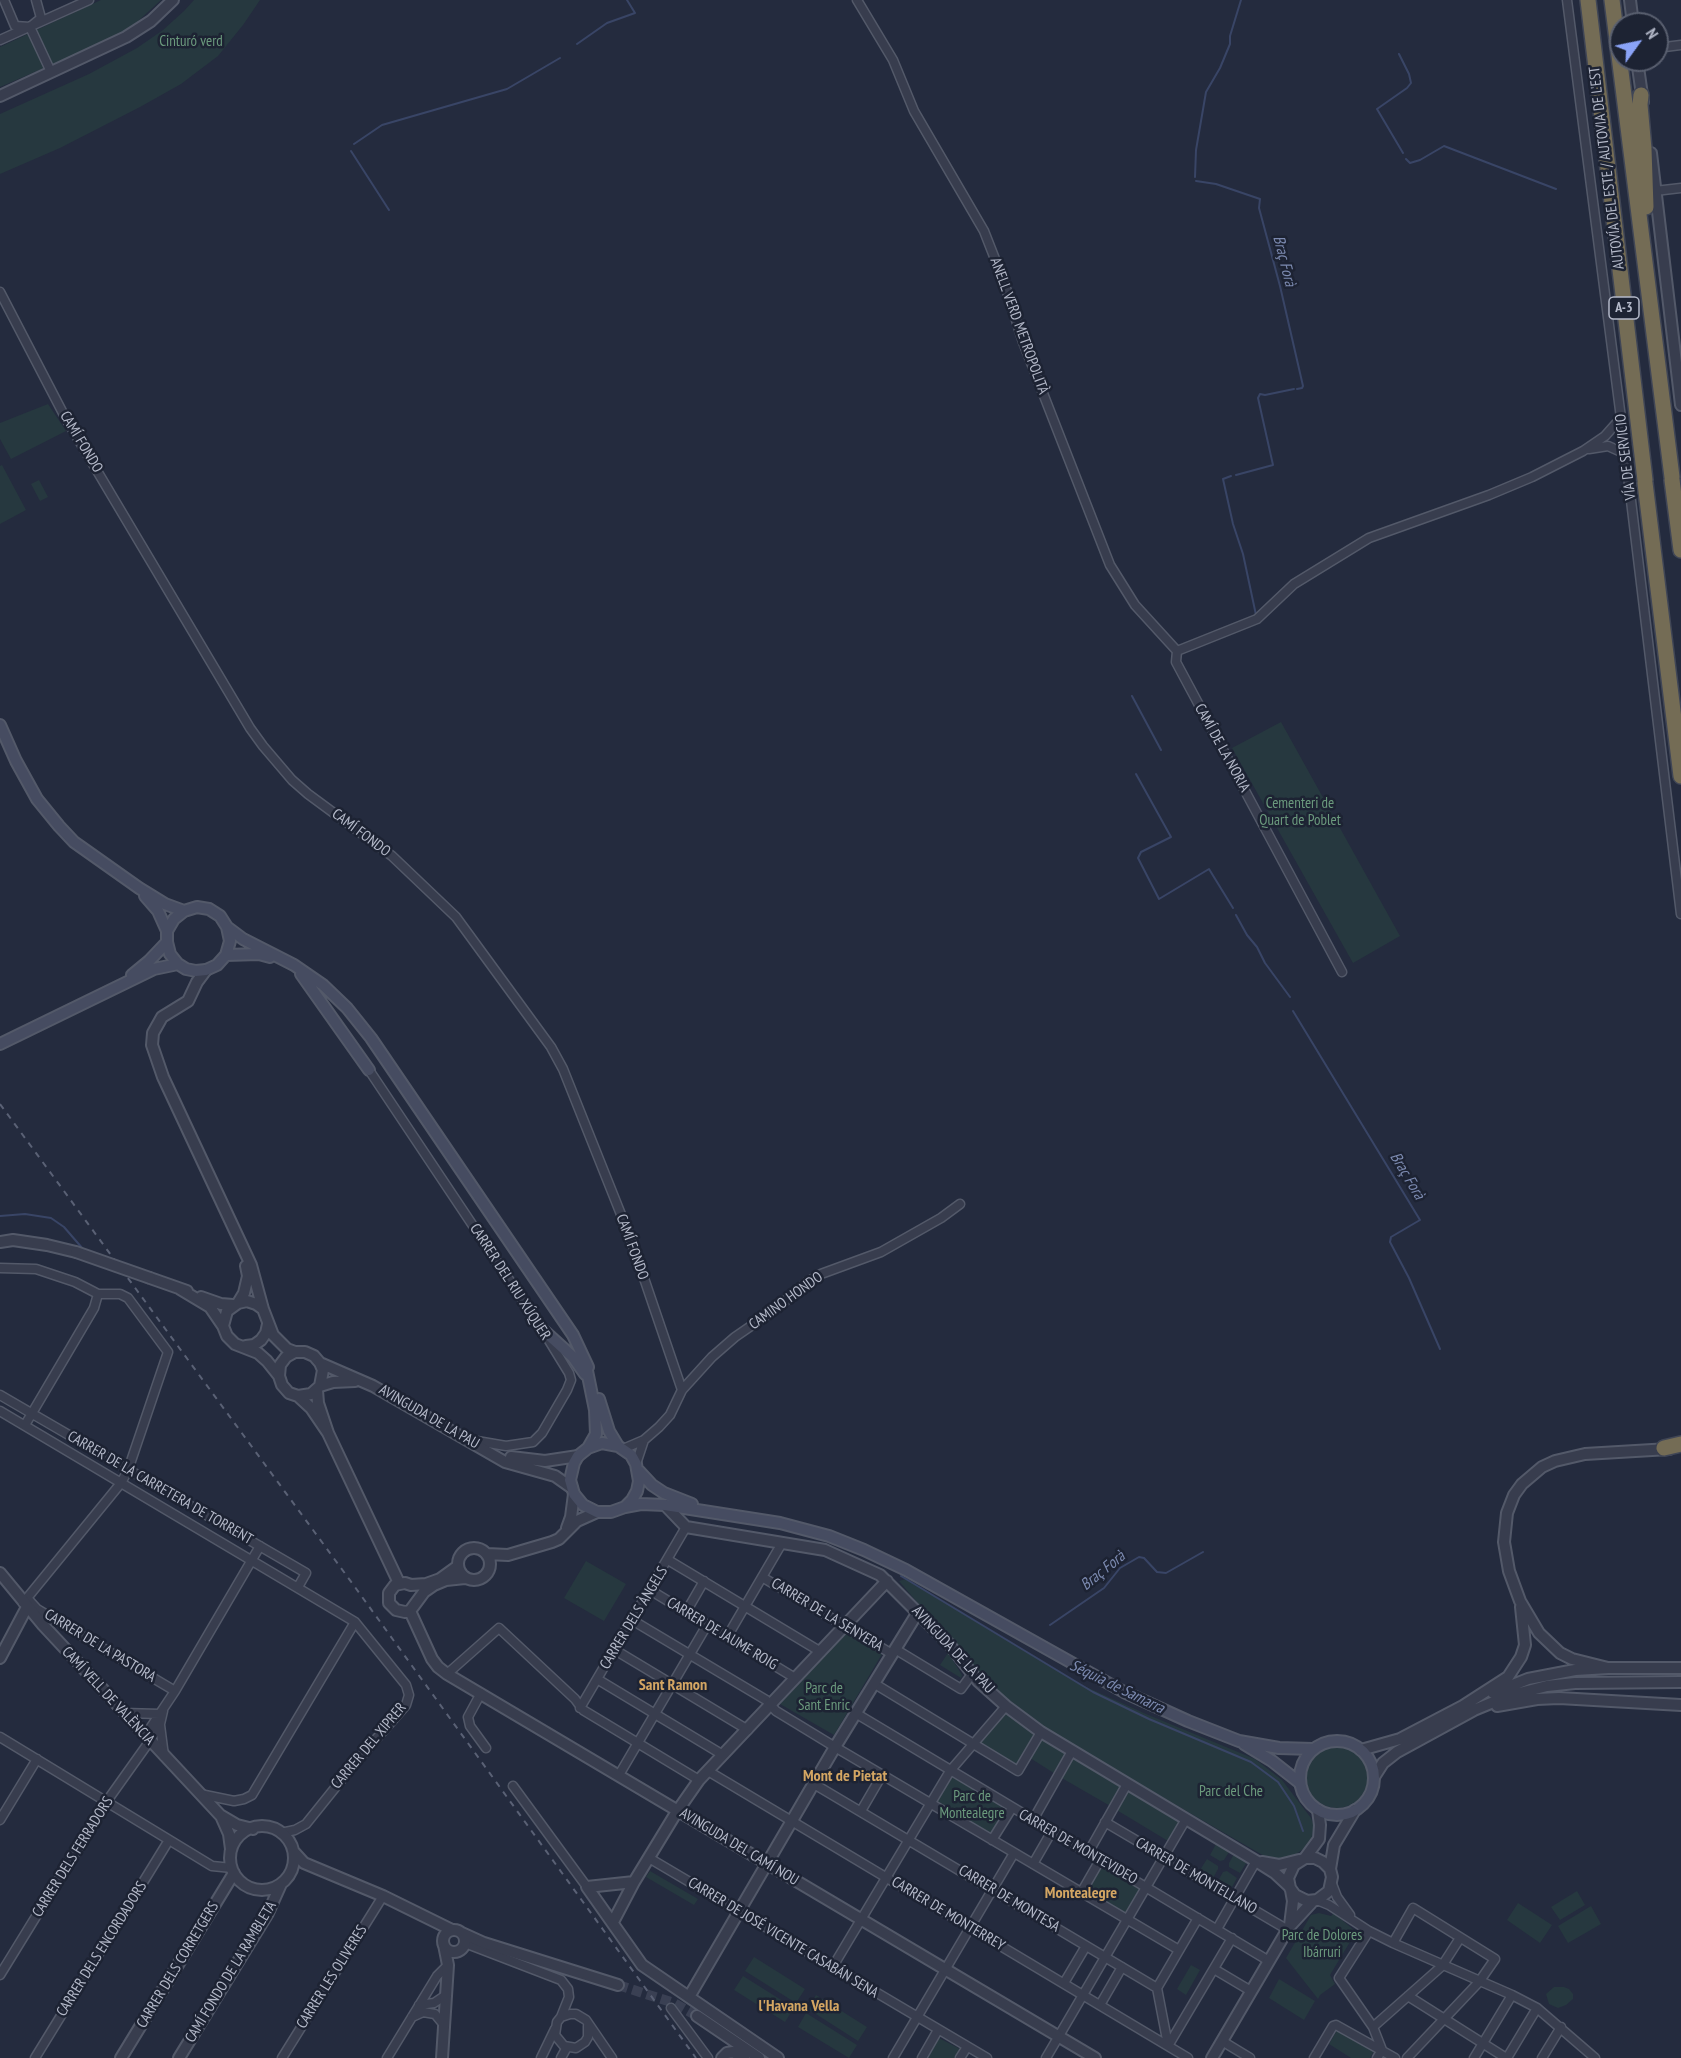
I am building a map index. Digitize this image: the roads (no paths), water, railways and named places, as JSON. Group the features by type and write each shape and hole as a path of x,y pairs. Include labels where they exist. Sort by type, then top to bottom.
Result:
{"highway":[{"path":"1580,0 1594,114 1603,137"},
{"name":"AUTOVÍA DEL ESTE / AUTOVIA DE L'EST","path":"1588,0 1681,776"},
{"name":"AUTOVÍA DEL ESTE / AUTOVIA DE L'EST","path":"1612,0 1681,550"},
{"path":"1641,95 1646,219 1654,284 1652,315"},
{"path":"1664,1448 1681,1444"}],"main road":[{"path":"0,725 38,799 74,842 139,888 168,905 184,910 209,909 220,916 227,927 230,941 226,955 217,965 206,970 196,971 182,966 170,954 158,911 139,888"},
{"path":"117,986 150,961 167,937 174,919 184,910"},
{"path":"227,927 243,939 294,965 323,984 347,1008 371,1038 573,1335 592,1377 609,1431 620,1447 652,1485 664,1493 715,1512"},
{"path":"226,955 259,954 294,965 312,987 369,1070"},
{"path":"0,1044 154,969 182,966"},
{"path":"542,1329 573,1357 590,1381"},
{"path":"585,1361 597,1425 596,1434 588,1448"},
{"path":"620,1447 602,1443 588,1448 578,1456 571,1471 573,1491 584,1505 597,1512 611,1512 625,1506 641,1504 665,1505 780,1523 829,1536 906,1570 1124,1692 1239,1741 1272,1761 1300,1784"},
{"path":"625,1506 637,1491 638,1467"},
{"path":"1336,1740 1346,1742 1361,1750 1372,1767 1374,1777 1369,1796 1355,1810 1336,1815 1318,1810 1309,1803 1300,1784 1302,1764 1313,1749 1325,1742 1336,1740"},
{"path":"1239,1741 1279,1748 1313,1749"}],"street":[{"path":"4,0 15,26 30,27 41,18 36,0"},
{"path":"0,40 89,0"},
{"path":"0,96 126,37 151,21 173,0"},
{"name":"ANELL VERD METROPOLITÀ","path":"857,0 893,60 914,111 984,231 1004,282 1023,342 1110,565 1135,604 1177,651"},
{"name":"VÍA DE SERVICIO","path":"1567,0 1622,418 1681,914"},
{"path":"30,27 51,72"},
{"path":"1638,72 1646,113 1681,405"},
{"path":"1655,191 1681,188"},
{"name":"CAMÍ FONDO","path":"0,292 65,417 250,728 263,746 300,787 392,856 456,917 551,1047 563,1069 630,1238 682,1390"},
{"path":"1177,651 1257,619 1294,584 1369,538 1489,495 1532,477 1583,451 1605,436 1622,418"},
{"path":"1583,451 1608,446 1626,454"},
{"name":"CAMÍ DE LA NORIA","path":"1177,651 1176,662 1342,972"},
{"path":"182,966 190,977 193,991"},
{"path":"206,970 188,1001 162,1017 153,1033 152,1045 163,1077 250,1265 268,1324 280,1343 296,1352"},
{"name":"CARRER DEL RIU XÚQUER","path":"369,1070 542,1329 571,1380 542,1433 533,1442 506,1446 468,1439"},
{"name":"CAMINO HONDO","path":"644,1440 670,1415 682,1390 712,1357 735,1337 777,1308 807,1282 821,1274 880,1252 941,1218 960,1204"},
{"path":"0,1242 13,1240 76,1252 220,1304 247,1301 263,1309"},
{"path":"223,1326 224,1318 244,1293 248,1276 240,1243"},
{"path":"0,1268 36,1269 75,1282 98,1294 120,1294 128,1298 168,1352 128,1470 26,1603 16,1630 0,1658"},
{"path":"180,1289 210,1307 227,1336 235,1344 254,1345 266,1333 268,1324"},
{"path":"25,1425 94,1308 98,1294"},
{"path":"246,1346 267,1361 279,1376 282,1385 289,1393 298,1396 311,1408 328,1433"},
{"path":"279,1376 280,1365 286,1357 296,1352 305,1352 314,1356 320,1363 323,1378 318,1388 311,1394 298,1396"},
{"name":"AVINGUDA DE LA PAU","path":"320,1363 364,1382 493,1453"},
{"name":"AVINGUDA DE LA PAU","path":"318,1388 333,1382 364,1382"},
{"path":"318,1388 318,1402 328,1433 399,1583"},
{"name":"CARRER DE LA CARRETERA DE TORRENT","path":"0,1395 306,1573 298,1587"},
{"name":"CARRER DE LA CARRETERA DE TORRENT","path":"0,1411 355,1622 375,1644"},
{"path":"620,1447 644,1440 638,1467"},
{"path":"1374,1777 1383,1763 1397,1752 1465,1710 1508,1677 1521,1657 1524,1637 1520,1601 1506,1556 1504,1532 1510,1504 1522,1484 1542,1467 1567,1457 1664,1448 1681,1450"},
{"path":"493,1453 517,1459 545,1461 578,1456"},
{"path":"493,1453 505,1462 555,1476 573,1491 571,1517 566,1532"},
{"path":"665,1505 686,1527"},
{"path":"465,1578 458,1566 460,1556 468,1549 478,1549 487,1554 508,1555 559,1539 577,1521 597,1512"},
{"name":"AVINGUDA DE LA PAU","path":"686,1527 825,1550 880,1575 949,1644 972,1674 1006,1706 1072,1751 1256,1861 1290,1888"},
{"name":"CARRER DELS ÀNGELS","path":"580,1708 686,1527"},
{"path":"727,1637 783,1543"},
{"path":"147,1739 260,1546"},
{"path":"458,1566 440,1579 426,1584 399,1583 391,1588 389,1603 396,1610 410,1611 424,1592 446,1580 465,1578 477,1581 488,1574 490,1561 487,1554"},
{"path":"490,1568 508,1555"},
{"path":"668,1560 821,1652"},
{"name":"CAMÍ VELL DE VALÈNCIA","path":"0,1573 43,1626 220,1815 237,1826 253,1829"},
{"name":"CARRER DE LA SENYERA","path":"762,1577 846,1627 961,1689 972,1674"},
{"path":"686,1612 704,1581"},
{"path":"613,1922 634,1882 699,1780 888,1581"},
{"path":"411,1585 416,1589 418,1600"},
{"name":"CARRER DE JAUME ROIG","path":"650,1590 795,1678"},
{"path":"1520,1601 1539,1633 1551,1646 1572,1659 1608,1668"},
{"name":"CARRER DE LA PASTORA","path":"26,1603 175,1691"},
{"name":"AVINGUDA DEL CAMÍ NOU","path":"410,1611 432,1659 447,1674 1095,2058"},
{"path":"689,1996 835,1747 918,1612"},
{"path":"632,1620 766,1700 776,1711 835,1747 1179,1950"},
{"path":"200,1794 234,1800 252,1795 355,1622"},
{"path":"619,1775 707,1625"},
{"path":"16,1630 28,1626 43,1626"},
{"path":"447,1674 499,1628 575,1700 580,1708 699,1780"},
{"name":"CARRER DEL XIPRER","path":"281,1833 295,1830 306,1824 406,1705 409,1695 406,1685 375,1644"},
{"path":"615,1650 748,1730"},
{"path":"1361,1750 1389,1743 1465,1710 1528,1679 1575,1670 1681,1668"},
{"path":"597,1679 723,1755"},
{"path":"1465,1710 1547,1686 1575,1683 1681,1682"},
{"path":"875,1684 1018,1771 1041,1731"},
{"path":"480,1693 468,1717 470,1726 486,1748"},
{"path":"1465,1710 1559,1698 1681,1705"},
{"path":"832,1968 950,1771 1006,1706"},
{"path":"123,1713 161,1713"},
{"path":"161,1713 164,1757"},
{"name":"CARRER DE MONTEVIDEO","path":"857,1714 1269,1960"},
{"path":"147,1739 160,1724"},
{"path":"0,1737 212,1866 233,1870"},
{"name":"CARRER DELS FERRADORS","path":"0,1976 147,1739"},
{"path":"1033,1820 1072,1751"},
{"path":"0,1820 37,1759"},
{"name":"CARRER DE MONTERREY","path":"708,1771 1188,2058"},
{"path":"861,1811 882,1775"},
{"name":"CARRER DE MONTESA","path":"814,1784 1157,1988"},
{"path":"1088,1852 1127,1784"},
{"path":"513,1786 642,1965 775,2056"},
{"path":"993,1840 1012,1808"},
{"path":"1288,1928 1293,1901 1290,1871 1319,1839 1318,1810"},
{"path":"1355,1810 1334,1845 1330,1869 1337,1897 1356,1922"},
{"name":"CAMÍ VELL DE VALÈNCIA","path":"220,1815 229,1834 232,1850"},
{"path":"1046,2058 1186,1819"},
{"name":"CARRER DE MONTELLANO","path":"1105,1822 1288,1928"},
{"path":"319,1868 302,1871 268,1890 256,1890 241,1882 233,1870 232,1850 236,1840 244,1832 258,1826 269,1827 281,1833 290,1842 294,1852 304,1863 319,1868 383,1896 484,1943 618,1985"},
{"path":"1033,1864 1052,1831"},
{"name":"CARRER DELS ENCORDADORS","path":"34,2058 169,1840"},
{"path":"285,1881 293,1867 294,1852"},
{"path":"893,2058 1014,1853"},
{"name":"CARRER DE JOSÉ VICENTE CASABÁN SENA","path":"649,1858 987,2058"},
{"path":"1302,1859 1315,1858 1330,1869"},
{"name":"AVINGUDA DE LA PAU","path":"1256,1861 1279,1865 1302,1859"},
{"path":"1081,1893 1100,1860"},
{"path":"1217,1929 1256,1861"},
{"name":"CARRER DELS CORRETGERS","path":"121,2058 233,1870"},
{"name":"CAMÍ FONDO DE LA RAMBLETA","path":"179,2058 268,1913 285,1881"},
{"path":"587,1887 634,1882"},
{"path":"1212,2058 1288,1928 1315,1901 1329,1892 1332,1884"},
{"path":"1290,1888 1301,1899 1329,1905 1369,1931 1393,1943 1537,2008 1595,2058"},
{"name":"CARRER LES OLIVERES","path":"282,2058 383,1896"},
{"path":"1393,1943 1413,1908 1495,1959 1479,1982 1407,2058"},
{"path":"424,1916 449,1950 484,1943"},
{"path":"1168,2046 1157,1988 1198,1918"},
{"path":"1369,1931 1339,1978 1373,2027 1379,2054"},
{"path":"442,2058 448,1965 443,1943 446,1933 457,1932"},
{"path":"387,2058 437,1976 463,1948 465,1940 457,1932"},
{"path":"1168,2046 1232,1938"},
{"path":"1373,2027 1442,1966 1460,1938"},
{"path":"1064,1983 1086,1946"},
{"path":"463,1948 561,1980 568,1989 569,1997 561,2018 541,2058"},
{"path":"1100,2005 1122,1967"},
{"path":"1214,1969 1251,1991"},
{"path":"419,2006 434,2003 446,1995"},
{"path":"1473,2058 1512,1995"},
{"path":"1408,1996 1507,2058 1537,2008"},
{"path":"671,2008 708,2058"},
{"path":"412,2017 423,2012 435,2014 444,2025"},
{"path":"561,2018 576,2014 586,2020 612,2058"},
{"path":"697,2016 744,2053 759,2058"},
{"path":"1314,2058 1333,2026 1337,2025 1379,2054 1395,2058"},
{"path":"555,2029 558,2040 567,2047 576,2048 588,2037 588,2026"},
{"path":"1542,2058 1561,2027"},
{"path":"922,2058 938,2030"},
{"path":"1222,2041 1250,2058"},
{"path":"960,2058 967,2046"},
{"path":"561,2058 567,2047"},
{"path":"722,2058 727,2053 733,2052 775,2056"}],"waterway":[{"path":"577,44 607,23 635,13 627,0"},
{"name":"Braç Forà","path":"1195,177 1196,150 1206,92 1230,44 1230,36 1241,0"},
{"path":"1399,54 1411,83 1377,109 1403,153"},
{"path":"354,144 382,125 507,89 560,58"},
{"path":"1406,159 1410,163 1420,160 1444,146 1556,189"},
{"path":"351,151 389,210"},
{"name":"Braç Forà","path":"1196,181 1216,184 1260,199 1259,208 1303,386 1297,389"},
{"name":"Braç Forà","path":"1236,475 1273,465 1258,398 1260,394 1294,389"},
{"name":"Braç Forà","path":"1231,476 1223,479 1256,615"},
{"name":"Braç Forà","path":"1132,696 1161,750"},
{"name":"Braç Forà","path":"1136,774 1171,837 1141,852 1138,858 1159,899 1209,869 1233,908"},
{"name":"Braç Forà","path":"1236,915 1265,963 1290,997"},
{"name":"Braç Forà","path":"1293,1011 1420,1220 1391,1237 1390,1242 1409,1278 1440,1349"},
{"name":"Séquia de Samarra","path":"0,1216 25,1214 51,1218 64,1227 83,1249"},
{"name":"Braç Forà","path":"1050,1625 1104,1588 1120,1568 1139,1557 1144,1558 1157,1572 1166,1573 1203,1552"},
{"name":"Séquia de Samarra","path":"901,1576 1093,1692 1149,1719 1251,1762 1278,1782 1294,1806 1303,1831"}],"tunnel":[{"path":"618,1985 674,2003 697,2016"}],"railway":[{"path":"0,1104 352,1583 696,2058"}],"district":[{"name":"Sant Ramon","path":"673,1685"},
{"name":"Mont de Pietat","path":"845,1776"},
{"name":"Montealegre","path":"1081,1893"},
{"name":"l'Havana Vella","path":"799,2006"}],"park label":[{"name":"Cinturó verd","path":"191,42"},
{"name":"Cementeri de Quart de Poblet","path":"1300,812"},
{"name":"Parc de Sant Enric","path":"824,1698"},
{"name":"Parc del Che","path":"1231,1792"},
{"name":"Parc de Montealegre","path":"972,1806"},
{"name":"Parc de Dolores Ibárruri","path":"1322,1944"}]}
